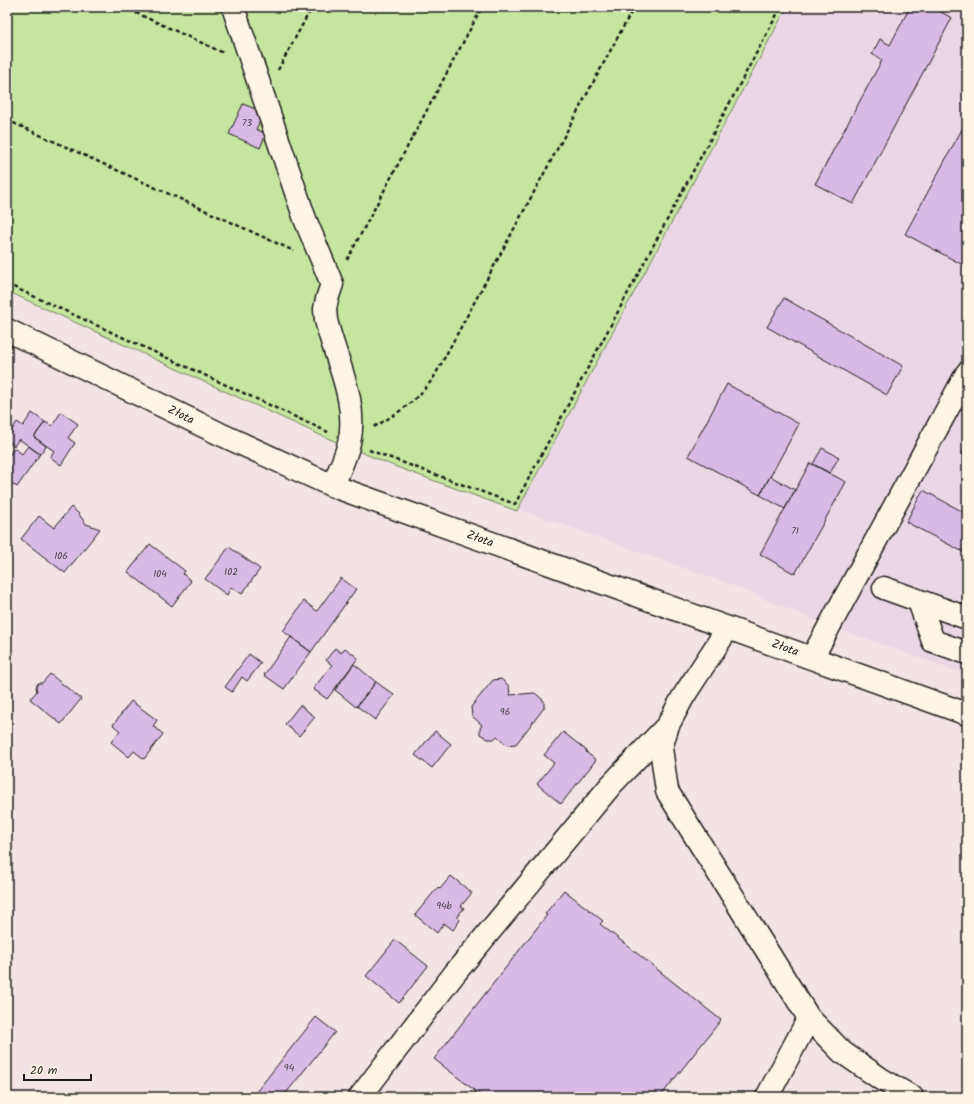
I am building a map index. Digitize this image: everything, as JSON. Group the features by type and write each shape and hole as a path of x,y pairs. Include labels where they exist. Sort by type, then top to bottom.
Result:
{"street":[{"path":"233,7 306,219 328,274 326,320 348,396 351,424 349,442 333,486"},
{"name":"Złota","path":"7,330 227,437 333,486 967,714"},
{"path":"812,658 967,373"},
{"path":"884,588 967,618"},
{"path":"919,601 933,641 967,653"},
{"path":"728,628 683,697 668,725 661,748 667,791 809,1018 842,1052 881,1080 912,1097"},
{"path":"360,1097 475,949 611,785 668,725"},
{"path":"767,1097 809,1018"}],"path":[{"path":"123,7 254,67"},
{"path":"264,96 312,7"},
{"path":"7,120 328,274 347,259 482,7"},
{"path":"349,442 402,410 426,389 434,377 634,7"},
{"path":"7,284 349,442 515,504 781,7"}],"shaded area":[{"path":"787,7 967,7 967,675 816,621 732,585 518,509"}],"green space":[{"path":"7,7 787,7 517,511 394,466 320,435 7,291"}],"building":[{"path":"910,7 932,7 952,18 853,204 815,184 882,60 872,54 880,39 890,45"},
{"path":"243,104 258,110 256,114 262,117 256,129 266,134 260,148 229,134"},
{"path":"967,120 967,259 963,265 905,234"},
{"path":"784,298 903,366 887,395 767,327"},
{"path":"727,384 799,424 760,495 688,456"},
{"path":"61,412 78,424 68,438 75,443 61,465 50,457 54,451 34,437 45,422 52,426"},
{"path":"32,413 45,422 34,437 46,446 40,454 19,439 14,446 7,440 7,437 17,422 23,426"},
{"path":"967,445 967,457 962,454"},
{"path":"28,446 40,454 17,487 7,481 7,474 10,469 7,467 7,459 14,448 22,454"},
{"path":"822,448 839,457 830,473 813,464"},
{"path":"810,463 846,482 795,574 760,554"},
{"path":"770,476 795,490 785,509 760,495"},
{"path":"923,490 967,514 967,554 906,522"},
{"path":"71,507 78,513 86,524 100,529 65,573 21,539 39,516 54,528"},
{"path":"150,544 185,571 183,574 191,581 172,606 128,572"},
{"path":"229,547 260,569 242,594 231,587 227,595 205,579"},
{"path":"341,578 356,589 311,652 283,631 304,601 317,611"},
{"path":"291,637 311,652 284,689 264,675"},
{"path":"335,648 341,653 345,648 358,658 327,699 313,689 332,665 326,660"},
{"path":"249,654 261,663 247,681 242,677 232,692 225,687"},
{"path":"354,664 376,682 356,707 335,690"},
{"path":"50,674 81,699 61,724 30,699 37,691 36,687 38,683 42,683"},
{"path":"501,679 509,686 510,695 535,693 544,701 544,708 516,744 507,745 497,736 494,739 488,739 480,734 480,728 482,725 472,716 471,707 493,680"},
{"path":"376,682 394,695 375,720 357,706"},
{"path":"131,701 157,720 153,726 163,734 144,759 134,751 129,757 111,742 120,731 113,725"},
{"path":"300,705 315,717 299,736 285,724"},
{"path":"435,731 451,744 432,768 415,755"},
{"path":"563,732 596,760 561,804 537,784 554,763 544,755"},
{"path":"451,876 472,893 461,906 464,908 457,917 460,920 453,930 444,923 437,933 415,915 438,887 440,889"},
{"path":"564,890 603,921 600,924 721,1020 660,1097 483,1097 434,1059 547,915 545,914"},
{"path":"395,940 428,966 399,1003 366,976"},
{"path":"316,1017 335,1032 283,1097 252,1097"}]}
